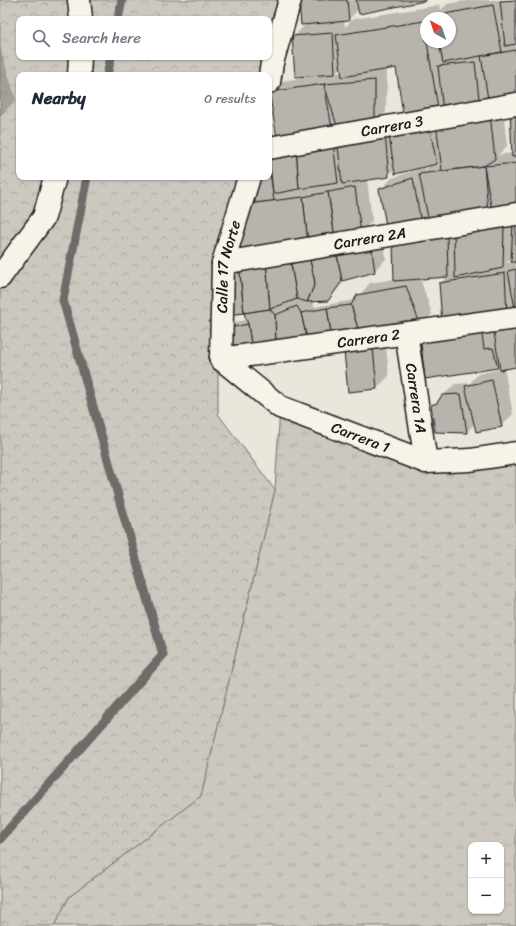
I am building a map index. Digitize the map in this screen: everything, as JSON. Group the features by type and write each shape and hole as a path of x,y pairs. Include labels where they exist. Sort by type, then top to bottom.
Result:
{"street":[{"path":"80,0 81,16"},
{"path":"270,72 290,0"},
{"path":"79,72 80,60"},
{"name":"Carrera 3","path":"272,147 516,104"},
{"path":"0,277 44,217 54,180"},
{"name":"Calle 17 Norte","path":"221,359 223,263 248,180"},
{"name":"Carrera 2A","path":"223,263 516,214"},
{"name":"Carrera 2","path":"221,359 516,318"},
{"name":"Carrera 1A","path":"406,333 426,462"},
{"name":"Carrera 1","path":"221,359 280,407 426,462 470,460 516,453"}],"green space":[{"path":"0,0 288,0 270,72 16,72 16,180 243,180 218,278 218,414 275,490 201,796 69,897 54,926 0,926"},
{"path":"280,407 426,462 516,453 516,926 54,926 69,897 201,796 275,490"}],"building":[{"path":"299,0 347,0 349,21 301,25"},
{"path":"356,0 425,0 425,1 359,14"},
{"path":"516,0 516,44 505,46 500,1"},
{"path":"493,5 502,52 443,63 440,48 456,48 455,12"},
{"path":"420,22 420,48 428,48 439,114 404,120 396,68 342,77 336,35"},
{"path":"333,33 335,74 295,77 292,36"},
{"path":"516,50 516,94 488,99 481,56"},
{"path":"475,62 480,108 443,112 438,66"},
{"path":"375,80 375,125 339,132 324,84"},
{"path":"324,84 333,133 278,143 272,109 272,92"},
{"path":"516,106 516,156 512,157 510,107"},
{"path":"490,114 495,159 484,166 442,171 436,123"},
{"path":"429,125 437,164 395,174 388,130"},
{"path":"385,134 389,177 342,184 338,146"},
{"path":"333,142 338,183 299,189 296,148"},
{"path":"296,148 299,189 273,194 272,154"},
{"path":"516,163 516,206 492,211 484,166"},
{"path":"484,166 488,211 429,222 419,174"},
{"path":"413,178 421,223 387,230 379,189"},
{"path":"256,180 271,180 274,201 255,203"},
{"path":"355,187 361,234 335,239 328,192"},
{"path":"328,192 335,239 308,244 303,197"},
{"path":"303,197 308,244 231,258 244,211 255,203"},
{"path":"513,223 516,223 516,262 511,262"},
{"path":"504,225 503,268 455,278 454,229"},
{"path":"447,232 448,277 394,281 393,242"},
{"path":"371,244 375,272 342,281 336,250"},
{"path":"336,250 342,281 328,301 307,302 315,283 309,256"},
{"path":"309,256 315,283 307,302 297,299 290,259"},
{"path":"266,259 270,309 244,313 239,265"},
{"path":"266,259 290,259 297,299 270,309"},
{"path":"239,265 244,313 228,315 229,270"},
{"path":"516,269 516,314 508,271"},
{"path":"505,273 507,316 442,324 439,283"},
{"path":"406,286 421,327 360,336 351,305 357,295"},
{"path":"351,305 360,336 332,340 327,308"},
{"path":"297,306 301,313 308,343 276,348 275,315"},
{"path":"327,308 332,340 308,343 301,313"},
{"path":"270,309 275,315 276,348 252,351 248,324 244,313"},
{"path":"516,323 516,367 500,370 493,327"},
{"path":"248,324 252,351 224,355 224,329"},
{"path":"481,327 484,349 493,348 498,368 425,379 420,335"},
{"path":"373,348 377,389 348,392 344,351"},
{"path":"492,380 502,427 476,432 465,386"},
{"path":"461,394 467,433 435,432 431,405 437,403 442,395"}],"waterway":[{"path":"119,16 122,0"},
{"path":"108,72 110,60"},
{"path":"0,839 163,655 63,300 86,180"}]}
